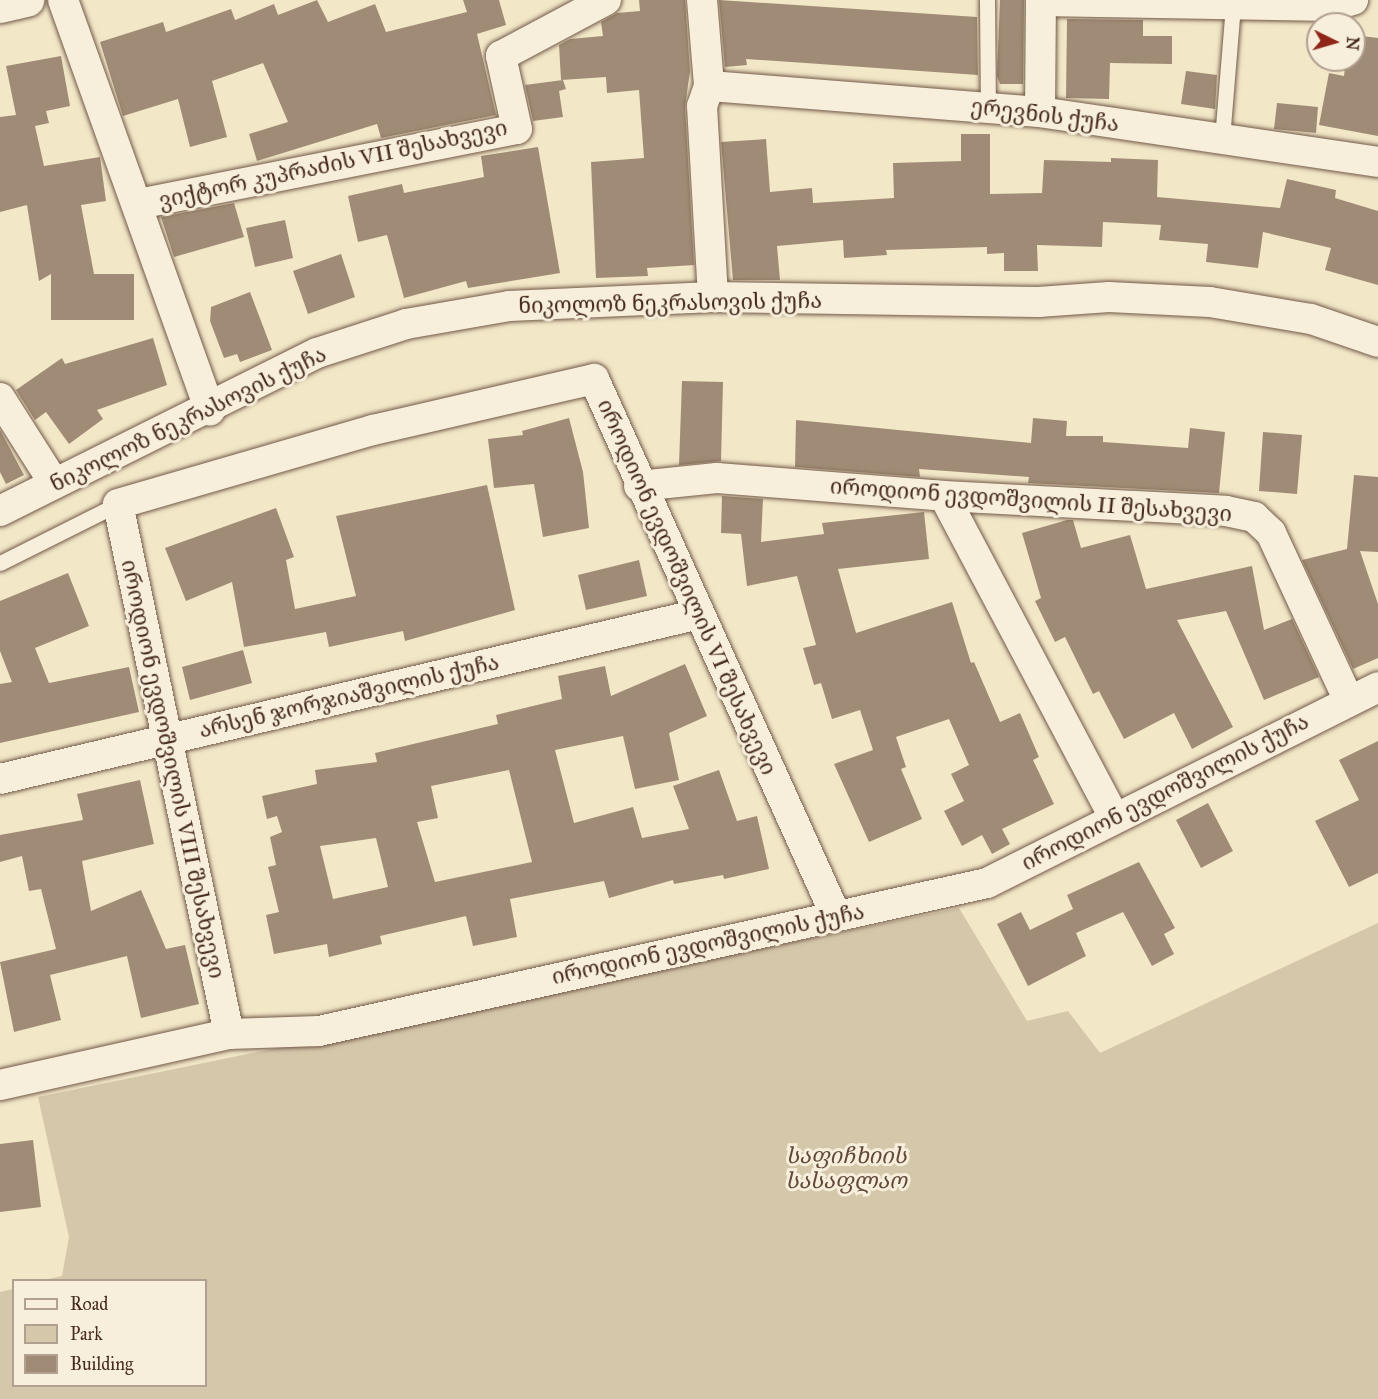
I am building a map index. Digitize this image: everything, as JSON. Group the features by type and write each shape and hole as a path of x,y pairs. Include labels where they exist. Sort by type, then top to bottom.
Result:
{"street":[{"path":"0,6 27,0"},
{"path":"63,0 210,410"},
{"name":"ვიქტორ კუპრაძის VII შესახვევი","path":"138,204 517,129 501,56 606,0"},
{"path":"702,0 709,86 702,106 713,297"},
{"path":"1040,112 1041,1 1332,6 1353,0"},
{"name":"ერევნის ქუჩა","path":"709,86 1040,112 1378,162"},
{"name":"ნიკოლოზ ნეკრასოვის ქუჩა","path":"0,511 54,483 210,410 317,353 406,324 509,306 713,297 1038,302 1109,297 1210,302 1311,319 1378,342"},
{"name":"იროდიონ ევდოშვილის VI შესახვევი","path":"117,504 373,430 594,379 639,486 836,916"},
{"path":"0,398 54,483"},
{"name":"იროდიონ ევდოშვილის II შესახვევი","path":"639,486 717,478 944,496 1226,511 1254,517 1271,534 1348,699"},
{"path":"944,496 1114,817"},
{"name":"იროდიონ ევდოშვილის VIII შესახვევი","path":"117,504 229,1034"},
{"name":"არსენ ჯორჯიაშვილის ქუჩა","path":"0,779 699,614"},
{"name":"იროდიონ ევდოშვილის ქუჩა","path":"0,1085 229,1034 319,1031 987,883 1348,699 1378,687"}],"lane":[{"path":"987,0 988,107"},
{"path":"1222,139 1233,4"},
{"path":"0,563 117,504"}],"green space":[{"name":"საფიჩხიის სასაფლაო","path":"959,908 1027,1021 1068,1011 1100,1053 1378,923 1378,1399 0,1399 0,1292 12,1289 12,1387 207,1387 207,1279 48,1279 62,1276 69,1237 38,1097"}],"building":[{"path":"317,0 328,22 375,4 386,32 467,12 463,0 499,0 506,25 477,34 496,115 381,138 377,124 257,161 249,134 288,122 263,63 212,81 227,137 190,147 178,99 123,116 100,42 163,22 166,32 231,9 235,20 274,4 278,15"},
{"path":"639,0 685,0 690,71 685,107 694,265 647,268 648,276 596,278 591,162 644,158 639,90 607,93 606,77 561,80 559,45 570,39 603,36 601,22 617,13 640,11"},
{"path":"719,0 977,17 978,75 746,59 747,65 725,67"},
{"path":"1000,0 1024,0 1023,84 1000,84 997,76"},
{"path":"1067,19 1143,20 1143,36 1172,36 1172,64 1110,63 1109,99 1066,98"},
{"path":"1366,36 1378,38 1378,136 1319,125 1329,73 1344,76 1344,72 1366,72"},
{"path":"61,56 70,106 46,111 49,123 35,126 44,166 100,157 106,201 81,205 94,274 134,274 134,320 51,320 51,274 39,281 27,205 0,212 0,117 16,115 6,66"},
{"path":"1186,71 1217,75 1215,109 1181,104"},
{"path":"563,80 566,89 559,91 563,117 533,121 525,85"},
{"path":"1277,103 1318,107 1316,133 1274,129"},
{"path":"961,134 990,134 990,194 1042,193 1044,160 1111,162 1111,158 1158,160 1157,197 1280,208 1287,179 1336,190 1335,198 1378,211 1378,285 1325,270 1331,248 1263,232 1258,268 1206,262 1208,244 1159,240 1161,225 1103,222 1102,247 1037,245 1038,271 1004,271 1004,253 987,254 987,247 886,250 887,255 844,258 843,240 777,246 780,280 733,280 721,142 766,139 770,192 812,188 813,203 894,198 893,163 961,161"},
{"path":"538,147 560,273 468,288 466,281 404,298 387,235 358,242 348,196 402,184 404,193 484,177 481,156"},
{"path":"234,203 244,237 174,257 161,217"},
{"path":"285,220 293,258 255,267 246,228"},
{"path":"341,254 355,297 308,314 293,271"},
{"path":"250,292 272,350 240,362 237,354 224,358 210,321 211,307"},
{"path":"153,338 167,385 97,410 103,419 69,444 46,412 35,420 16,390 62,358 65,364"},
{"path":"682,381 723,382 721,461 679,465"},
{"path":"569,418 583,472 589,528 543,537 534,484 494,488 488,439 523,435 522,431"},
{"path":"1033,418 1067,421 1066,436 1103,436 1103,442 1188,448 1190,428 1225,432 1219,493 1028,483 1029,477 919,469 920,477 795,467 796,420 1031,443"},
{"path":"0,430 24,475 6,484 0,472"},
{"path":"1263,432 1302,435 1297,494 1259,491"},
{"path":"1354,475 1378,477 1378,552 1360,551 1378,604 1378,658 1353,669 1302,560 1347,549"},
{"path":"487,485 515,610 405,641 403,631 329,647 326,632 244,647 232,582 186,601 165,548 276,508 294,557 286,560 295,609 356,596 336,516"},
{"path":"722,496 763,499 761,542 824,534 822,523 924,512 929,559 838,569 856,633 952,602 971,663 974,662 1000,722 1020,713 1039,757 1033,760 1054,804 1002,829 1010,844 992,854 982,835 962,846 944,811 964,801 951,774 969,765 949,719 896,737 906,767 901,769 922,819 869,842 834,764 873,750 860,710 832,719 821,683 814,685 803,648 816,645 797,576 747,586 741,534 721,533"},
{"path":"1073,520 1081,548 1130,535 1146,589 1252,566 1264,630 1292,619 1319,677 1264,700 1226,611 1177,620 1233,727 1192,749 1174,713 1124,739 1099,691 1093,694 1065,637 1055,642 1035,601 1041,598 1022,533"},
{"path":"639,560 647,596 586,610 578,575"},
{"path":"68,573 89,626 35,648 49,683 129,667 139,712 0,743 0,684 12,682 0,651 0,601"},
{"path":"243,650 252,683 190,700 182,667"},
{"path":"685,664 707,716 669,733 679,780 635,789 623,736 555,750 574,823 633,807 642,838 689,829 673,786 719,770 737,821 757,816 769,869 724,879 723,875 674,884 673,880 609,898 604,881 510,899 517,937 473,946 466,916 380,936 382,944 329,957 327,944 274,954 266,915 279,912 268,867 276,865 270,837 282,832 277,816 267,819 262,796 317,784 315,770 377,762 375,753 498,724 496,715 562,699 558,676 605,666 611,696","holes":["509,770 532,862 435,882 417,822 438,818 431,786","376,838 388,887 333,899 320,846"]},
{"path":"1378,741 1378,873 1349,887 1315,821 1359,800 1339,760"},
{"path":"140,780 154,844 82,861 91,911 141,890 166,949 185,945 199,1004 141,1018 127,956 50,975 61,1020 14,1032 0,962 56,949 41,889 29,891 22,856 0,862 0,835 83,820 77,794"},
{"path":"1208,803 1233,851 1201,868 1176,820"},
{"path":"1139,862 1175,928 1164,934 1174,954 1152,966 1123,912 1076,933 1086,956 1028,986 997,924 1021,912 1030,930 1073,909 1067,895"},
{"path":"33,1140 41,1207 0,1212 0,1144"}]}
